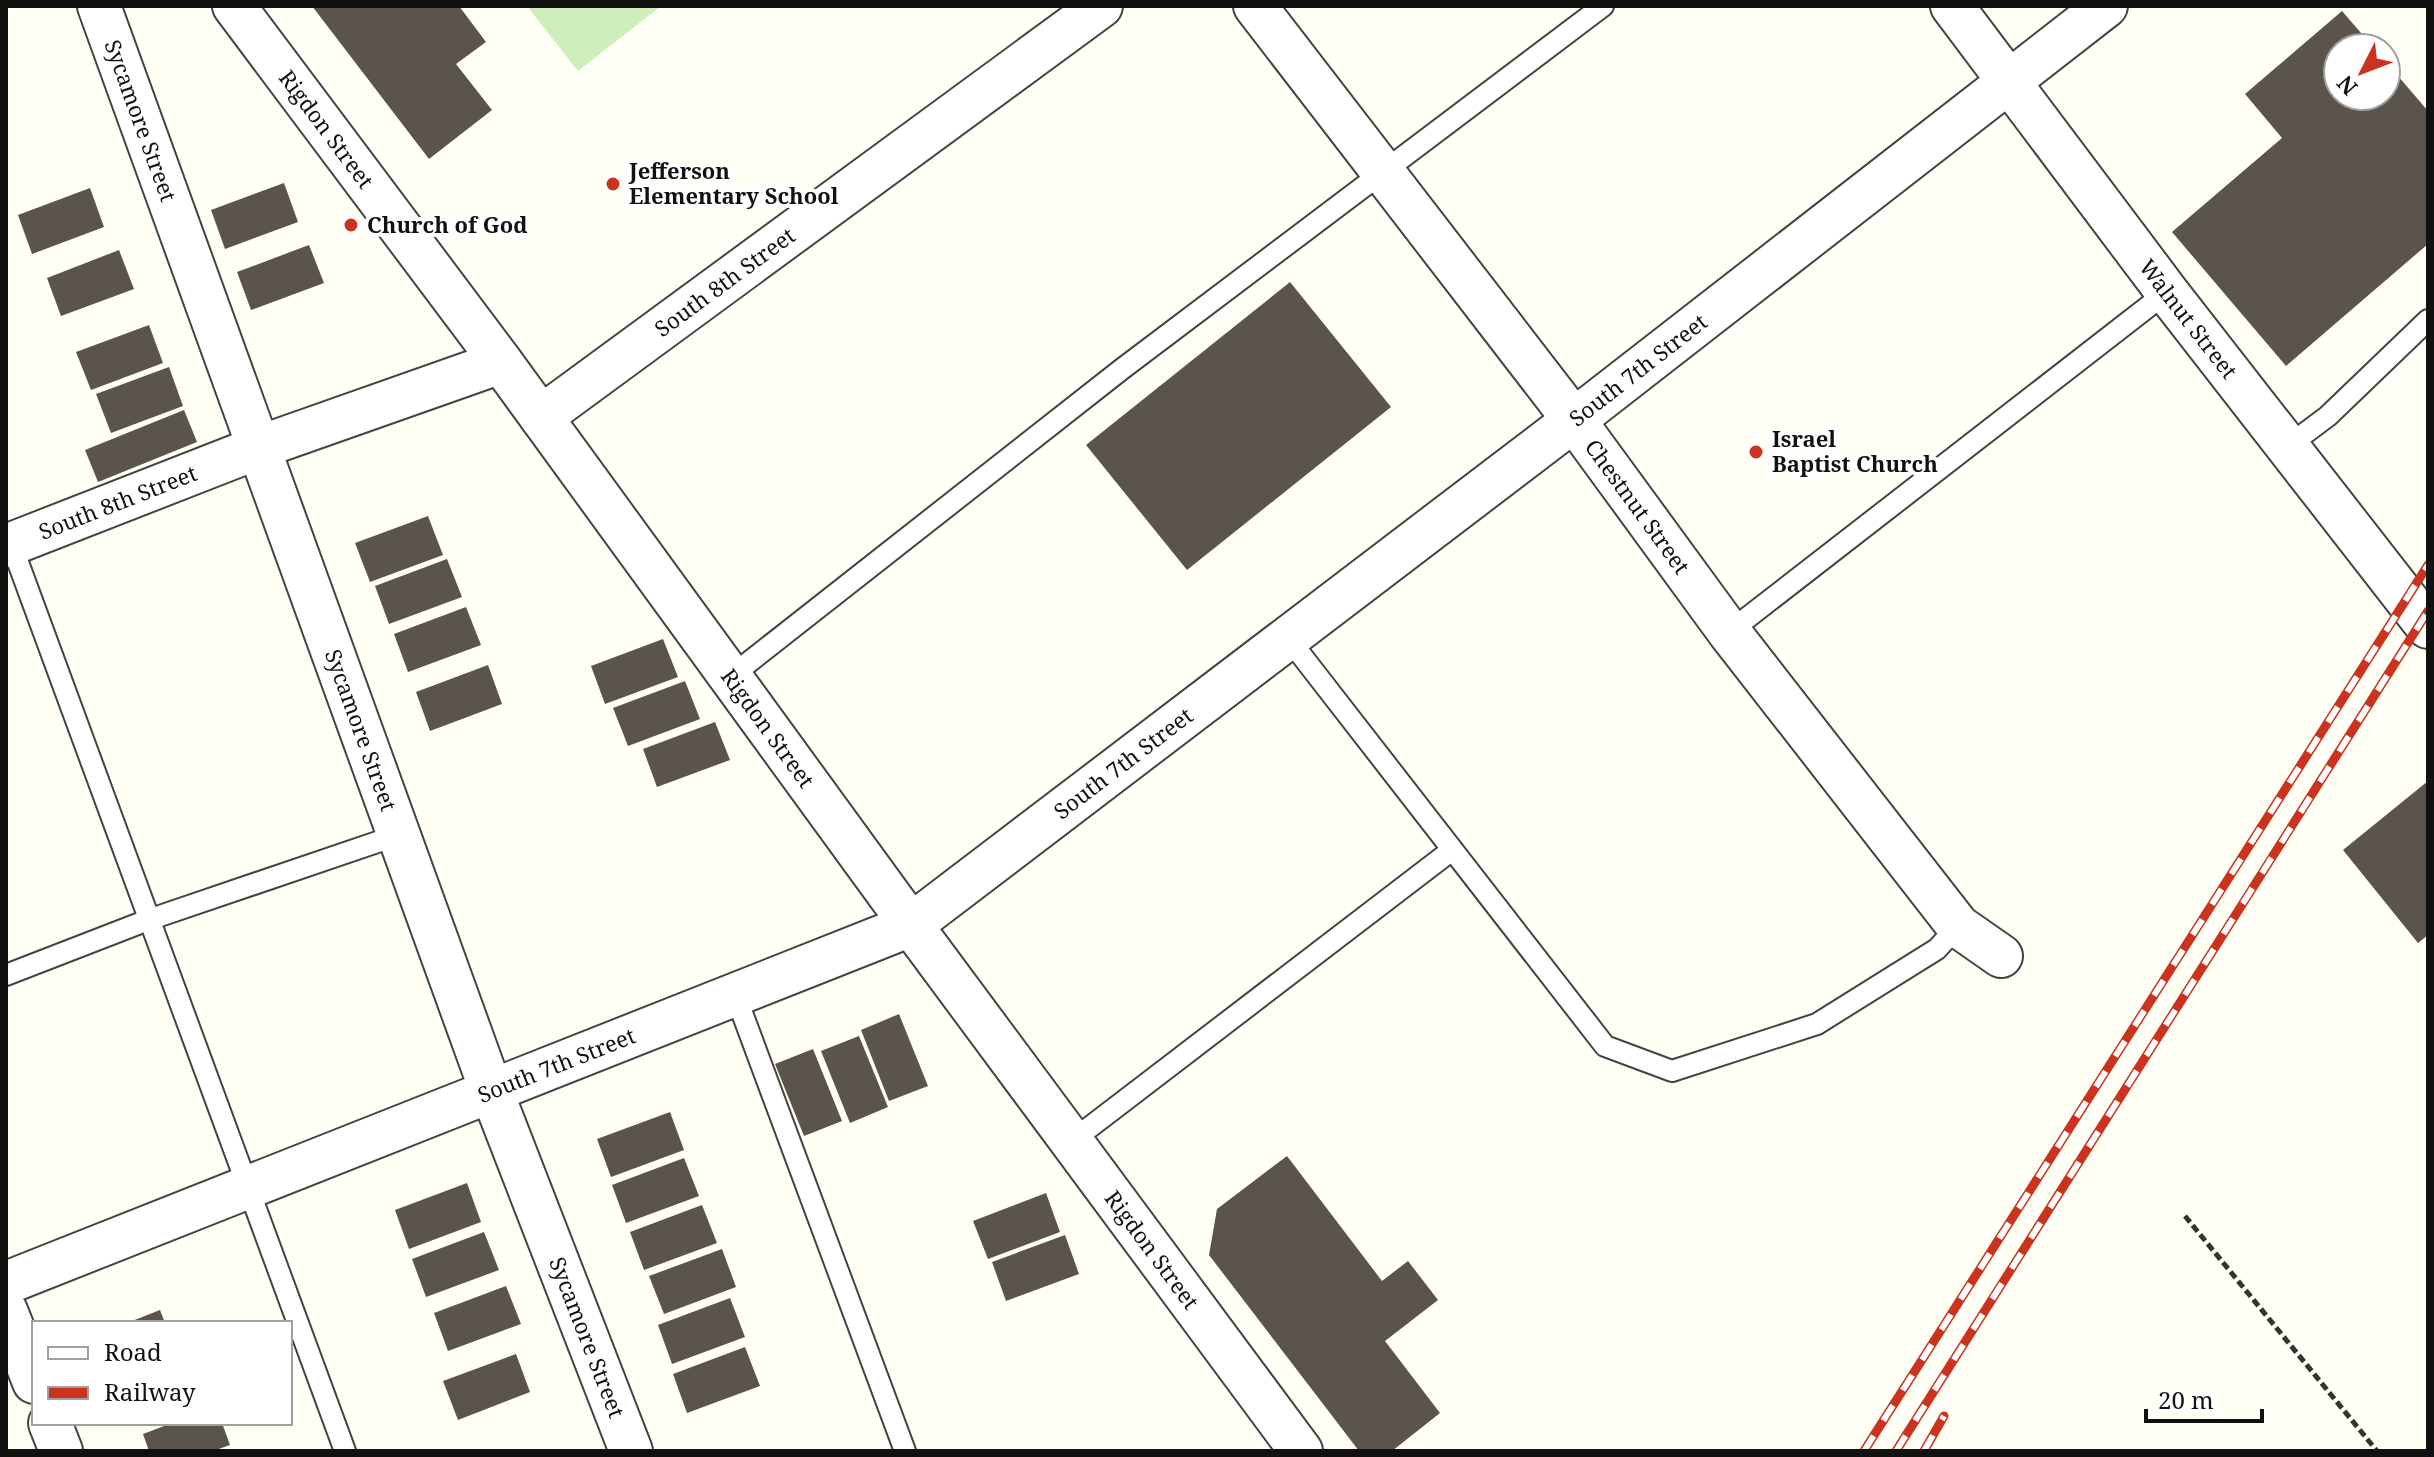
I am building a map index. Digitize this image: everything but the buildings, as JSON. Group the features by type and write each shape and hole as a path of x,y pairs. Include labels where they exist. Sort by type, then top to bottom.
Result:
{"street":[{"name":"Sycamore Street","path":"99,6 491,1090 631,1451"},
{"name":"Rigdon Street","path":"234,6 501,362 911,925 1301,1451"},
{"name":"South 8th Street","path":"541,417 1101,6"},
{"name":"Chestnut Street","path":"1255,6 1574,420 1729,632 1958,926 2001,956"},
{"name":"Walnut Street","path":"1952,6 2167,292 2428,627"},
{"name":"South 7th Street","path":"6,1283 911,925 1574,420 2106,6"},
{"name":"South 8th Street","path":"8,541 257,448 501,362"},
{"path":"6,1311 32,1377"},
{"path":"51,1425 61,1451"}],"lane":[{"path":"730,677 1122,369 1603,6"},
{"path":"1729,632 2167,292"},
{"path":"2288,446 2328,416 2428,320"},
{"path":"8,541 345,1451"},
{"path":"1288,638 1605,1046 1672,1071 1817,1024 1937,949 1958,926"},
{"path":"6,975 148,920 398,835"},
{"path":"1073,1140 1452,850"},
{"path":"735,994 905,1451"}],"path":[{"path":"2185,1216 2377,1451"}],"green space":[{"path":"527,6 661,6 578,71"}],"railway":[{"path":"1864,1451 2428,565"},
{"path":"1896,1451 2428,611"},
{"path":"1924,1451 1944,1416"}],"place":[{"name":"Jefferson Elementary School","path":"613,184"},
{"name":"Church of God","path":"351,225"},
{"name":"Israel Baptist Church","path":"1756,452"}]}
